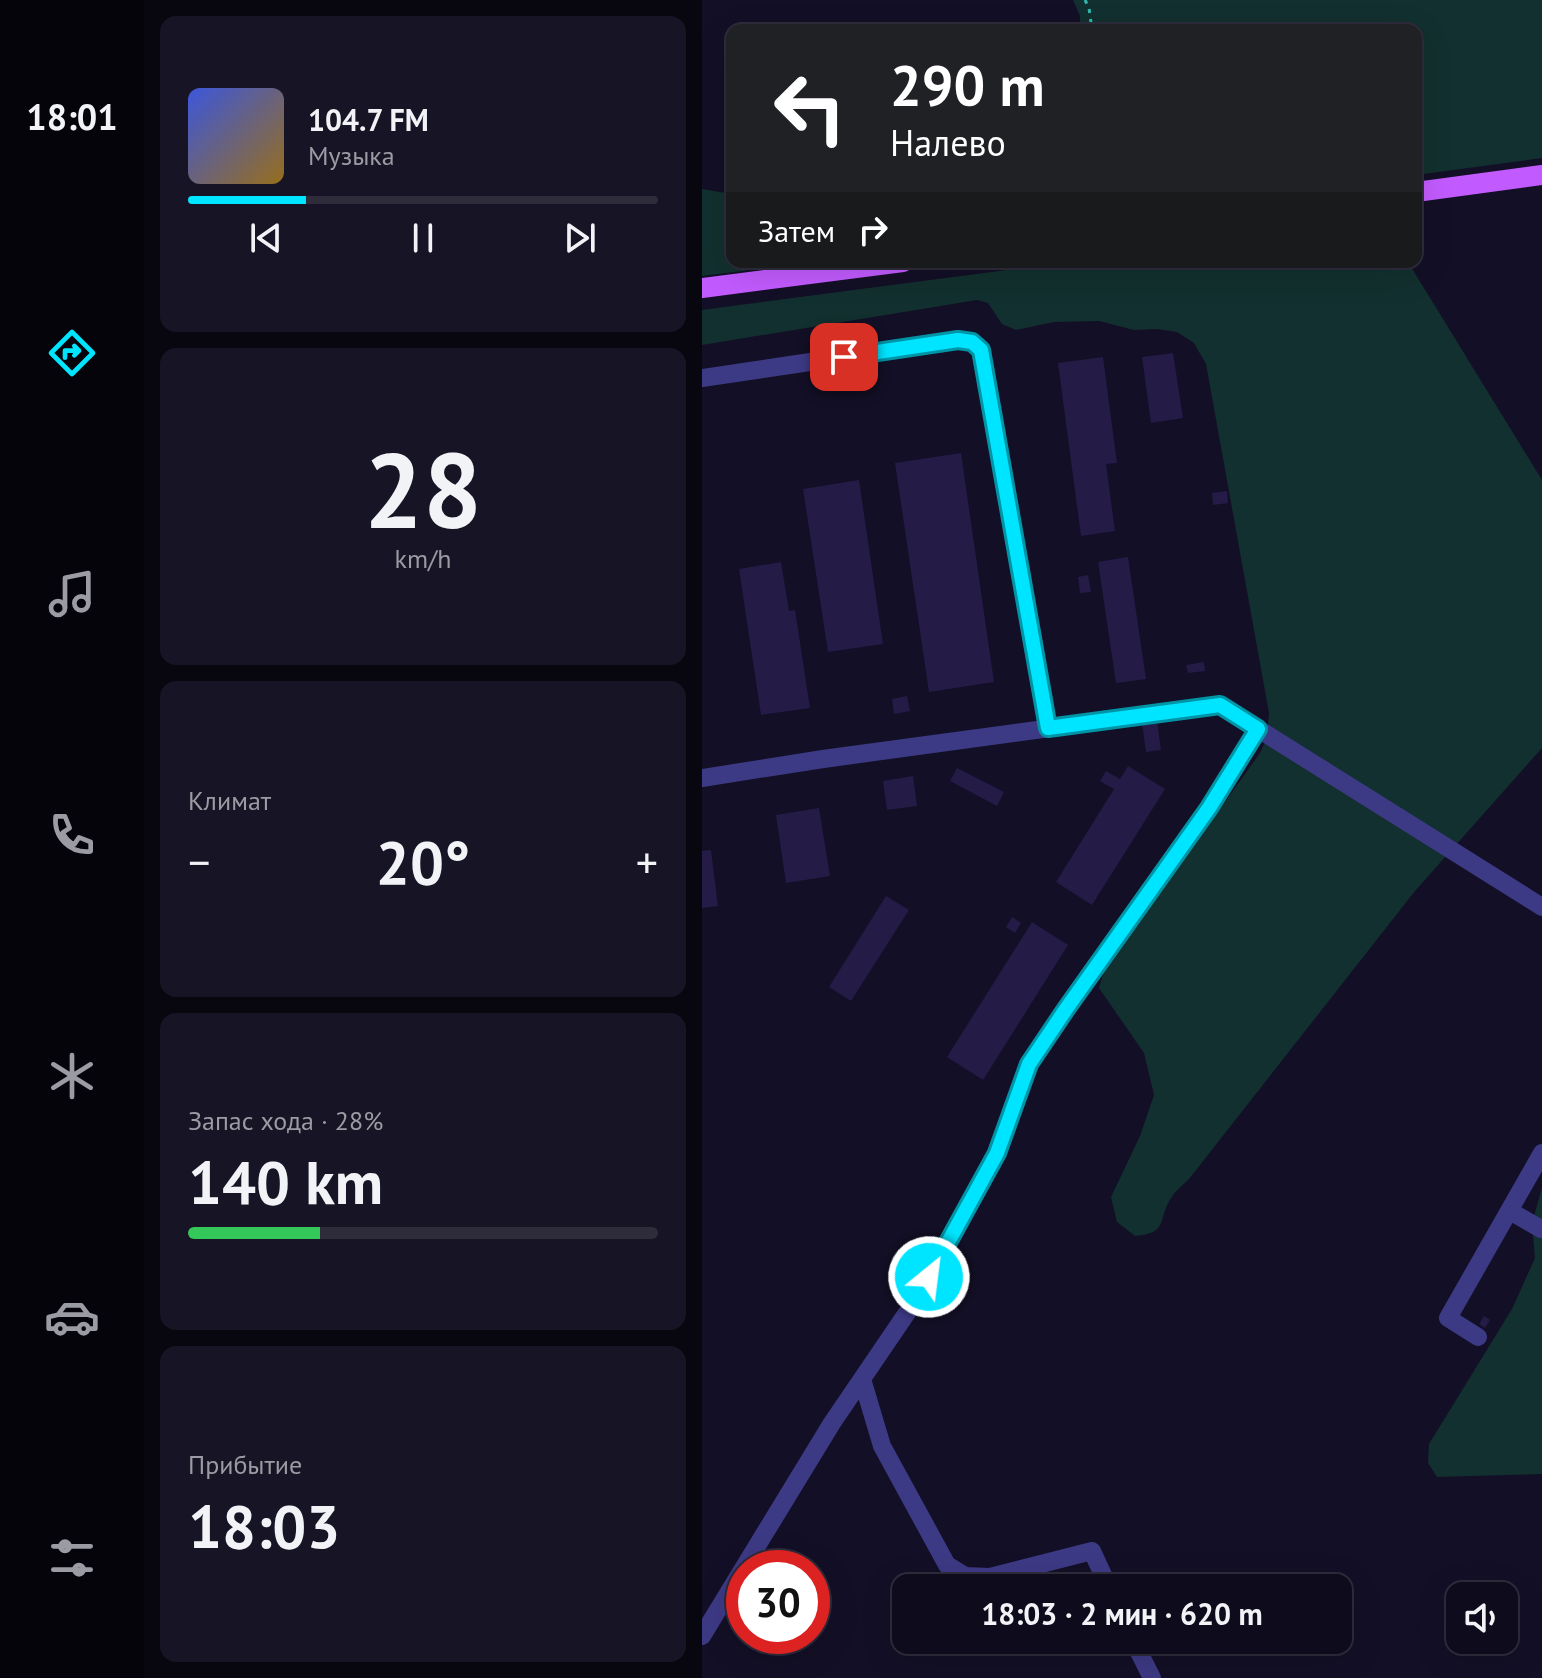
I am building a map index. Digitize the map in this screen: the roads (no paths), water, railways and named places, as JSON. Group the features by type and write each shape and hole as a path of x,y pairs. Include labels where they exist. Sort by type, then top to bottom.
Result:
{"main road":[{"path":"1422,191 1542,175"},
{"path":"702,288 857,268"}],"street":[{"path":"702,378 958,340 972,342 981,350 1048,728"},
{"path":"702,778 1220,705 1542,907"},
{"path":"702,1636 832,1423 915,1301 997,1153 1029,1064 1209,808 1258,729"},
{"path":"1478,1337 1448,1318 1542,1153"},
{"path":"1510,1211 1541,1229"},
{"path":"862,1379 882,1446 947,1565 962,1574"},
{"path":"1002,1574 1092,1551 1103,1574"},
{"path":"1140,1654 1152,1678"}]}
